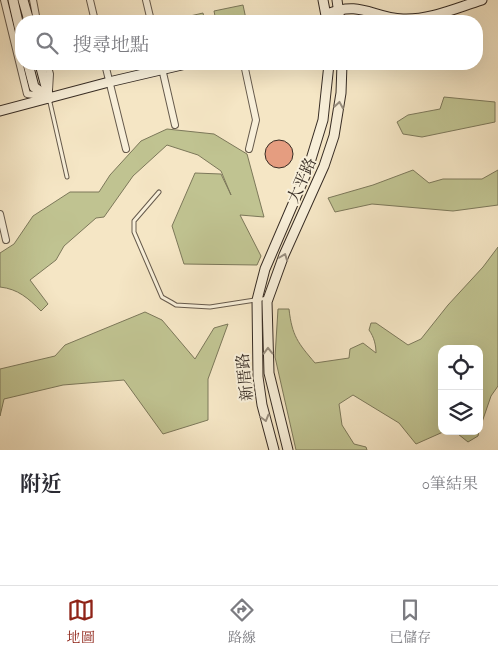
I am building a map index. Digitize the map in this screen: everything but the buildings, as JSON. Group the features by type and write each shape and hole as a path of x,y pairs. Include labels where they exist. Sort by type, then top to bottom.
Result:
{"street":[{"path":"4,0 15,45"},
{"path":"13,0 16,15"},
{"path":"23,0 27,15"},
{"path":"33,0 37,15"},
{"path":"90,0 94,15"},
{"path":"146,0 150,15"},
{"path":"323,0 326,15"},
{"path":"436,15 482,0"},
{"path":"329,15 338,4 383,15"},
{"path":"21,70 27,94 49,98"},
{"path":"30,70 34,87 49,98"},
{"path":"42,70 49,98"},
{"path":"49,70 49,98"},
{"path":"106,70 126,149"},
{"path":"0,111 148,70"},
{"path":"162,70 176,125"},
{"path":"245,70 256,120 249,149"},
{"name":"大平路","path":"257,300 265,270 308,169 323,120 328,70"},
{"name":"大平路","path":"268,300 284,255 324,166 334,136 341,93 342,70"},
{"path":"0,214 6,240"},
{"name":"新厝路","path":"257,300 258,377 262,405 274,450"},
{"name":"新厝路","path":"268,300 268,373 288,450"}],"lane":[{"path":"49,98 67,177"},
{"path":"159,192 134,221 134,232 162,297 176,305 210,307 268,300"}],"green space":[{"path":"243,5 245,15 215,15 214,11"},
{"path":"444,97 495,102 495,122 422,137 403,134 397,122 408,115 440,109"},
{"path":"167,129 214,134 247,154 264,217 240,215 261,256 257,265 184,264 172,226 195,173 221,174 231,195 221,171 198,155 167,145 133,176 104,217 96,218 64,246 56,260 30,280 48,304 41,311 22,295 0,287 0,253 14,244 33,216 70,192 99,192 110,175 141,141"},
{"path":"413,170 429,183 443,179 482,179 498,170 498,205 453,211 372,204 335,212 328,198 373,185"},
{"path":"498,247 498,386 491,396 483,419 483,345 438,345 438,434 416,444 399,423 353,395 339,404 342,425 354,444 366,447 367,450 296,450 275,357 278,309 289,309 294,333 304,350 315,363 349,358 350,349 363,343 376,353 376,347 369,330 371,323 376,323 408,345 421,339"},
{"path":"145,312 162,320 195,359 214,328 228,324 208,379 208,420 163,434 124,380 63,385 4,399 0,416 0,369 55,356 65,345"},
{"path":"459,435 478,435 478,436 468,442"}]}
